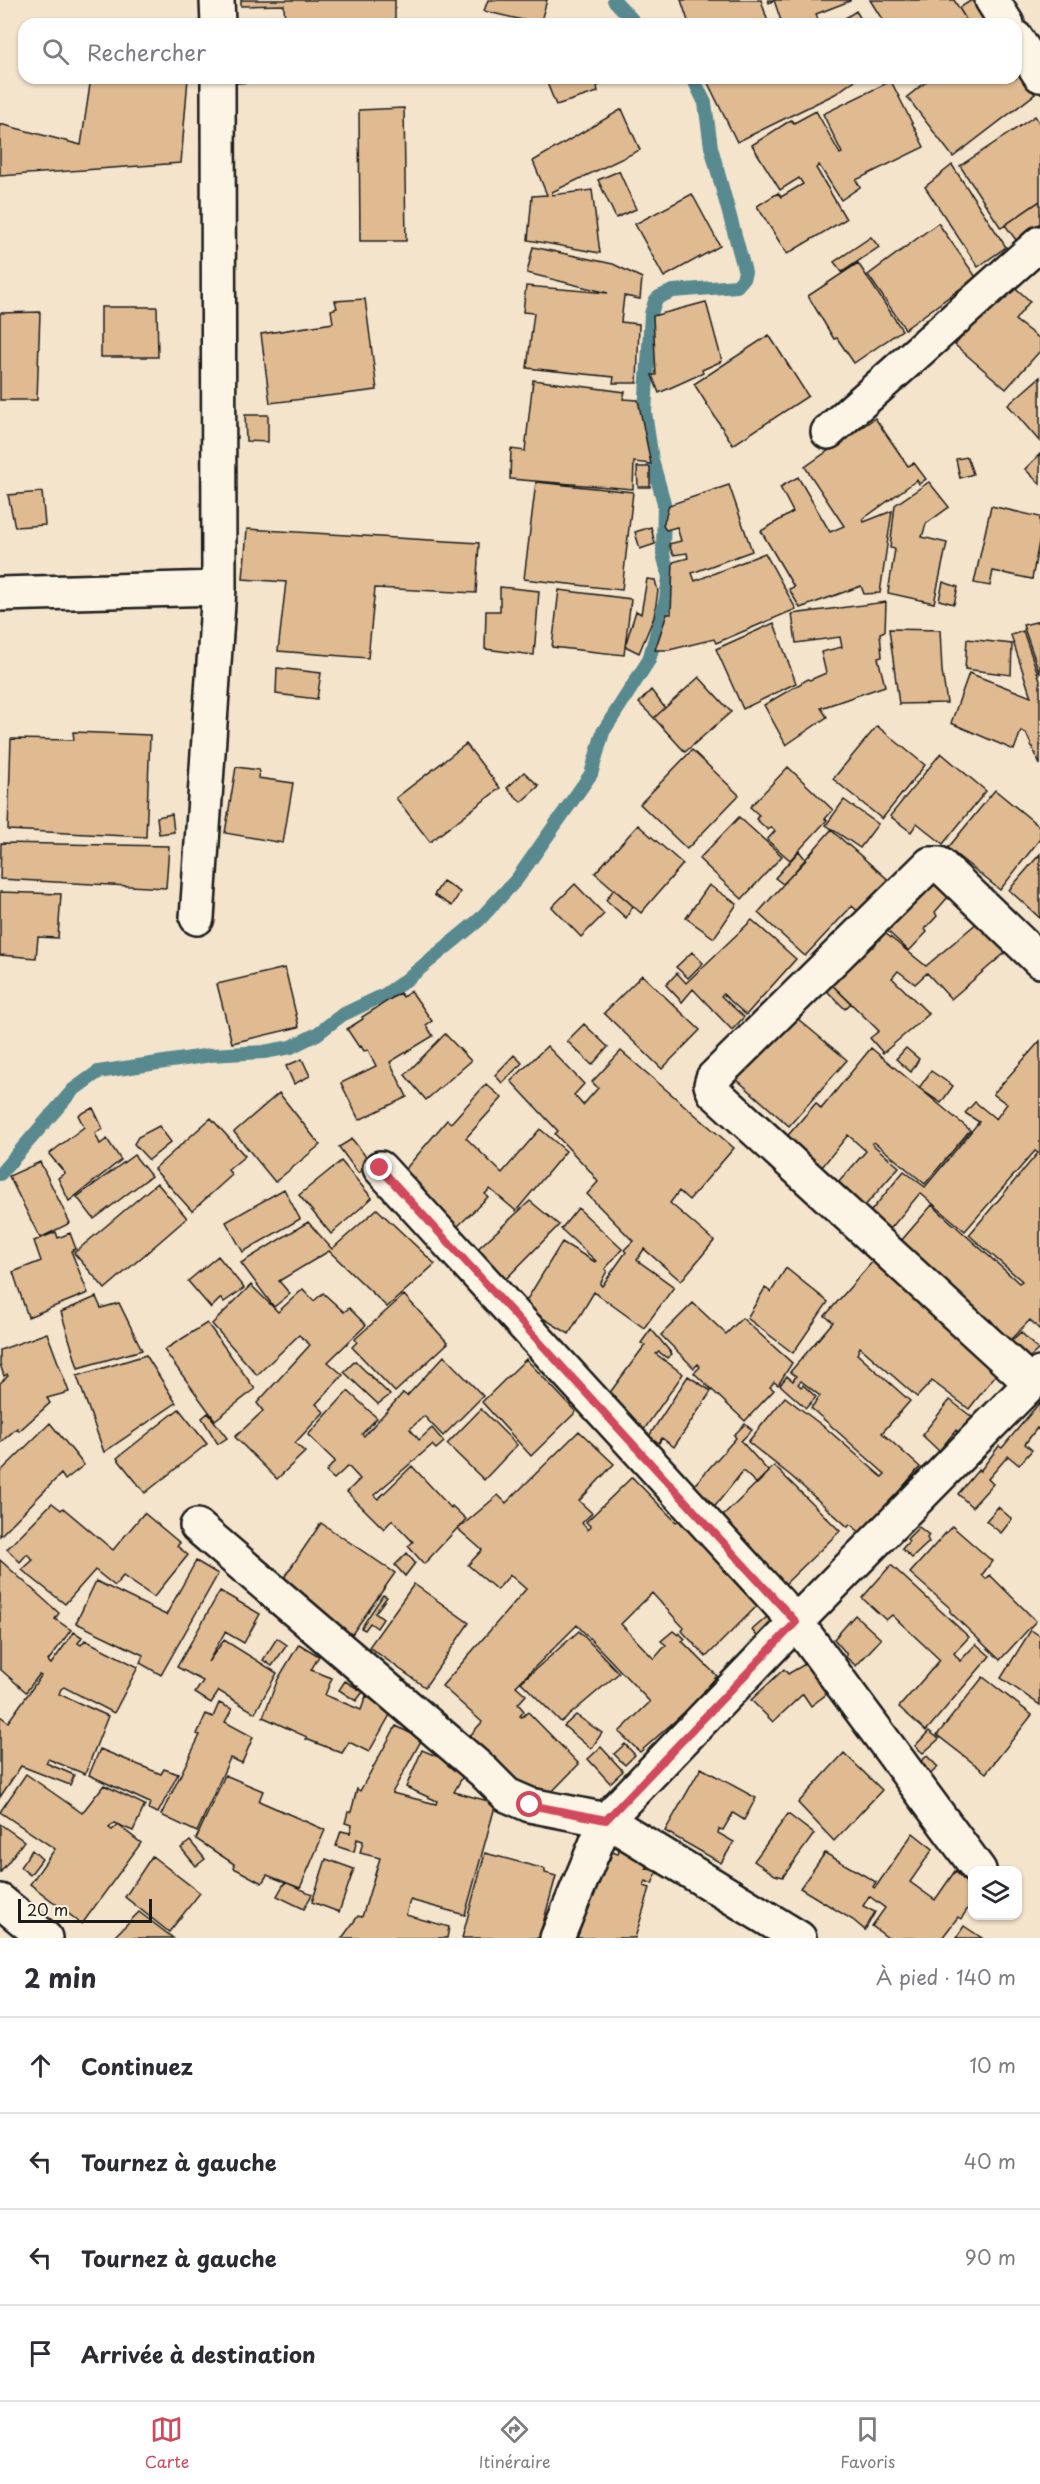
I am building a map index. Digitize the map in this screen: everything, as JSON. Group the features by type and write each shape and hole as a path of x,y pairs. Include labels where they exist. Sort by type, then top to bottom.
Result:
{"street":[{"path":"218,0 218,18"},
{"path":"992,0 1003,18"},
{"path":"1022,47 1040,75"},
{"path":"197,918 219,588 218,84"},
{"path":"828,432 1040,243"},
{"path":"0,594 219,588"},
{"path":"557,1938 606,1820 796,1622 1036,1378 714,1092 711,1085 713,1078 930,864 939,864 1040,961"},
{"path":"380,1168 796,1622 976,1866"},
{"path":"197,1526 484,1772 507,1795 530,1805 606,1820 799,1938"},
{"path":"0,1901 45,1938"}],"building":[{"path":"241,0 395,0 395,18 285,18 284,5 241,6"},
{"path":"488,0 547,0 542,18 514,18 484,11"},
{"path":"681,0 761,0 767,18 687,18"},
{"path":"774,0 850,0 816,14 818,18 780,18"},
{"path":"870,0 954,0 965,18 881,18"},
{"path":"972,0 978,0 988,18 965,18 959,8"},
{"path":"856,11 860,18 845,18"},
{"path":"1022,78 1035,94 953,157 907,97 923,84 1022,84"},
{"path":"90,84 188,84 181,163 0,176 0,124 81,145"},
{"path":"547,84 601,84 597,86 598,92 556,105"},
{"path":"708,84 849,84 835,94 737,142"},
{"path":"885,84 892,84 924,147 856,180 860,187 841,200 819,165 816,168 846,219 787,254 757,206 778,193 781,197 803,184 799,178 780,190 752,145 791,120 794,123 816,111 840,154 842,153 823,114"},
{"path":"404,108 406,241 360,241 359,110"},
{"path":"622,109 640,150 552,192 552,195 592,190 600,253 528,240 532,196 547,195 533,161"},
{"path":"1035,116 1040,124 1040,201 1001,228 960,166"},
{"path":"952,165 1006,247 978,267 925,187"},
{"path":"619,171 636,209 616,218 598,180"},
{"path":"692,194 720,246 664,277 635,224"},
{"path":"1040,201 1040,223 1016,240 1005,225"},
{"path":"938,223 976,277 905,329 868,275"},
{"path":"871,237 879,247 842,272 834,262"},
{"path":"533,247 613,264 642,278 640,299 624,296 621,322 639,324 637,383 613,383 614,377 527,368 534,313 523,312 526,286 608,293 527,273"},
{"path":"858,263 902,330 854,363 837,338 834,339 808,296"},
{"path":"1008,281 1030,301 1015,320 1040,339 1040,351 1006,389 955,345"},
{"path":"365,299 377,390 270,403 261,334 333,323 331,310 337,308 335,301"},
{"path":"706,302 722,361 702,370 703,373 659,393 652,375 656,375 653,316"},
{"path":"101,307 157,307 158,357 101,357"},
{"path":"40,312 37,400 0,400 0,313"},
{"path":"769,335 808,396 733,445 694,384"},
{"path":"1040,377 1040,442 1008,405"},
{"path":"533,380 625,392 623,399 638,400 651,464 634,462 633,489 510,479 511,449 525,451"},
{"path":"245,415 268,415 268,442 246,441"},
{"path":"875,418 908,466 914,463 926,479 919,484 917,480 863,519 864,522 892,511 880,593 864,594 861,586 800,608 789,589 794,587 761,531 793,512 780,487 798,477 830,532 844,526 805,467"},
{"path":"1040,454 1040,484 1025,469"},
{"path":"967,457 973,474 960,478 956,459"},
{"path":"637,467 650,467 650,487 638,487"},
{"path":"536,482 633,492 622,590 524,579"},
{"path":"929,482 949,507 926,524 922,537 947,543 934,603 888,593 895,549 890,548 895,505"},
{"path":"729,485 752,551 692,573 695,581 765,553 796,609 716,643 714,639 669,650 655,650 667,614 671,614 673,562 688,558 687,553 673,555 669,544 681,541 677,527 666,530 663,526 669,505"},
{"path":"42,492 45,525 15,527 8,495"},
{"path":"991,506 1040,517 1040,537 1032,579 993,571 990,586 974,583"},
{"path":"651,527 655,544 640,549 635,532"},
{"path":"247,529 479,543 476,593 375,588 368,658 278,651 286,582 243,579"},
{"path":"647,579 655,580 658,591 654,617 639,653 625,646 636,611 641,614"},
{"path":"943,582 958,587 954,604 939,600"},
{"path":"500,587 539,591 534,655 485,649 486,611 500,611"},
{"path":"559,590 631,599 624,655 552,647"},
{"path":"886,602 885,631 880,633 882,657 878,658 885,686 821,708 827,717 786,745 764,705 808,679 826,673 821,652 842,647 840,637 796,643 792,614"},
{"path":"1040,621 1040,674 1023,625"},
{"path":"774,623 796,683 743,709 716,649"},
{"path":"889,629 940,630 942,671 947,703 899,704"},
{"path":"1023,631 1040,680 1040,765 1026,733 1021,731 1014,750 951,723 969,673 1031,697 1011,635"},
{"path":"967,639 1012,644 1011,675 965,669"},
{"path":"277,668 321,673 317,699 276,694"},
{"path":"699,677 731,712 685,752 654,718"},
{"path":"651,690 665,708 654,718 639,703"},
{"path":"877,726 925,765 882,819 833,779"},
{"path":"73,732 150,735 146,837 8,830 11,739 74,740"},
{"path":"466,744 500,788 430,842 396,798"},
{"path":"692,750 739,795 687,849 640,804"},
{"path":"941,753 986,791 943,844 917,823 911,832 890,816"},
{"path":"236,767 259,770 258,778 293,783 283,843 225,833"},
{"path":"788,767 833,810 825,819 827,820 790,860 767,840 775,831 771,827 768,830 756,819 759,815 750,807"},
{"path":"524,772 539,786 521,802 507,788"},
{"path":"995,790 1040,827 1040,839 1000,890 948,848"},
{"path":"844,800 878,824 860,848 826,825"},
{"path":"172,814 174,832 159,834 157,817"},
{"path":"739,817 782,856 742,899 699,859"},
{"path":"638,825 683,864 641,913 595,873"},
{"path":"831,830 892,883 867,920 852,906 805,956 758,913"},
{"path":"1,843 169,846 166,888 0,879"},
{"path":"799,851 806,860 783,884 775,878"},
{"path":"1040,854 1040,918 1009,890"},
{"path":"924,875 948,897 935,912 937,916 925,929 927,932 909,951 880,924"},
{"path":"443,881 460,892 452,906 434,895"},
{"path":"575,884 604,914 581,937 552,907"},
{"path":"709,885 737,904 714,938 686,918"},
{"path":"614,889 633,906 626,918 606,900"},
{"path":"0,892 61,894 58,938 38,937 36,958 0,955"},
{"path":"752,920 796,959 746,1015 723,994 721,996 744,1017 732,1030 693,989 682,1002 666,985 677,973 686,983"},
{"path":"978,922 1006,952 951,999 927,973 915,984 898,971 892,978 929,1014 883,1053 870,1038 879,1031 826,979 865,941 873,947 885,933 926,966"},
{"path":"692,952 703,963 688,978 676,967"},
{"path":"285,968 299,1027 232,1043 217,984"},
{"path":"642,975 700,1030 662,1069 604,1013"},
{"path":"826,979 851,1003 845,1009 821,985"},
{"path":"411,991 432,1021 426,1025 433,1036 390,1062 407,1097 359,1120 341,1083 376,1066 368,1050 364,1051 361,1046 359,1047 347,1029 400,993 403,997"},
{"path":"792,1014 847,1060 789,1126 735,1078"},
{"path":"584,1024 608,1047 592,1065 567,1041"},
{"path":"445,1034 471,1061 426,1100 405,1075"},
{"path":"1040,1041 1040,1330 1030,1320 1009,1341 990,1319 979,1330 953,1303 961,1295 901,1241 932,1205 1019,1283 1022,1281 969,1235 1038,1153 1035,1151 965,1231 920,1193 887,1233 866,1217 904,1171 925,1187 979,1122 965,1113 975,1102 996,1119 1007,1104 993,1094"},
{"path":"547,1046 584,1084 574,1095 583,1105 598,1088 592,1082 621,1051 734,1148 689,1200 679,1191 670,1203 714,1241 681,1281 644,1249 637,1260 674,1287 644,1328 594,1292 569,1334 523,1306 562,1242 596,1261 561,1229 578,1208 622,1249 605,1269 607,1271 600,1284 602,1286 626,1252 624,1250 633,1241 587,1194 598,1182 590,1171 555,1134 558,1131 511,1081"},
{"path":"871,1048 970,1130 925,1184 874,1142 872,1144 899,1167 863,1208 837,1184 866,1151 848,1135 817,1173 783,1141 816,1103 821,1109"},
{"path":"906,1048 919,1059 911,1072 896,1059"},
{"path":"514,1055 522,1063 502,1083 495,1075"},
{"path":"302,1059 310,1076 294,1084 286,1066"},
{"path":"931,1071 953,1086 941,1103 919,1088"},
{"path":"486,1084 502,1098 466,1138 502,1173 540,1129 566,1151 516,1211 490,1189 485,1194 488,1197 457,1227 403,1172 447,1120 451,1123"},
{"path":"279,1093 320,1145 275,1182 234,1132"},
{"path":"93,1108 103,1129 95,1133 100,1144 107,1139 121,1160 69,1201 58,1178 65,1173 49,1154 84,1127 78,1115"},
{"path":"211,1118 245,1156 228,1170 232,1175 192,1211 154,1169"},
{"path":"159,1126 171,1142 149,1160 134,1144 138,1137"},
{"path":"352,1139 371,1163 358,1173 339,1147"},
{"path":"134,1155 151,1176 94,1219 77,1197"},
{"path":"341,1161 372,1198 331,1234 299,1195"},
{"path":"40,1162 70,1223 40,1238 9,1176"},
{"path":"157,1183 187,1218 105,1289 74,1253"},
{"path":"284,1189 300,1219 243,1252 226,1222"},
{"path":"530,1201 559,1225 498,1287 472,1254"},
{"path":"377,1209 435,1264 387,1307 329,1251 279,1281 290,1294 274,1307 241,1263 308,1222 332,1249"},
{"path":"56,1232 58,1238 70,1233 76,1249 71,1251 88,1293 28,1317 13,1272 41,1261 34,1241"},
{"path":"218,1256 244,1288 224,1302 221,1298 211,1308 188,1281"},
{"path":"873,1261 997,1373 969,1409 932,1381 917,1397 860,1347 857,1354 910,1401 882,1433 920,1467 862,1534 850,1524 848,1527 791,1476 748,1442 785,1397 828,1430 882,1477 885,1474 811,1408 820,1396 801,1381 798,1384 801,1387 803,1385 816,1397 806,1408 780,1385 787,1376 793,1381 796,1376 790,1372 833,1322 825,1316"},
{"path":"786,1268 828,1302 793,1353 747,1318 765,1288 771,1292"},
{"path":"251,1285 278,1312 303,1289 314,1301 323,1293 344,1312 349,1308 366,1325 328,1362 343,1375 316,1404 324,1412 295,1443 305,1452 277,1479 235,1437 263,1411 257,1403 310,1345 299,1335 257,1375 212,1324"},
{"path":"404,1295 448,1343 395,1392 352,1347 357,1342 355,1339"},
{"path":"96,1297 101,1308 119,1303 142,1350 78,1368 61,1312"},
{"path":"693,1303 726,1334 742,1318 792,1363 778,1385 774,1382 770,1387 774,1390 745,1421 694,1373 700,1367 698,1364 694,1368 661,1335"},
{"path":"207,1323 255,1389 215,1420 164,1350"},
{"path":"651,1329 672,1354 667,1358 659,1352 656,1354 683,1374 643,1431 606,1398 645,1345 641,1343"},
{"path":"1021,1332 1038,1350 1022,1364 1002,1349"},
{"path":"47,1333 69,1392 47,1398 50,1403 19,1431 17,1428 0,1443 0,1383 8,1376 7,1374 4,1376 0,1364 0,1350"},
{"path":"146,1355 176,1403 104,1452 77,1376"},
{"path":"444,1356 483,1396 443,1436 424,1416 410,1429 419,1440 432,1428 444,1442 436,1449 432,1445 374,1495 378,1499 412,1466 451,1508 452,1506 466,1519 424,1564 408,1546 413,1542 392,1520 384,1529 347,1492 360,1479 348,1466 334,1479 326,1472 335,1461 308,1435 348,1391 377,1418 362,1434 364,1436 403,1393 407,1396"},
{"path":"526,1359 576,1412 531,1456 482,1402"},
{"path":"355,1361 390,1395 378,1404 344,1372"},
{"path":"688,1376 711,1391 674,1447 662,1438 659,1443 649,1436"},
{"path":"950,1400 976,1420 963,1436 956,1430 939,1451 922,1435"},
{"path":"1040,1402 1040,1431 1037,1428 1025,1444 1032,1450 1019,1465 1008,1456 988,1479 993,1484 972,1507 958,1494 999,1446 1002,1448"},
{"path":"179,1409 207,1444 145,1493 117,1458"},
{"path":"481,1409 517,1445 484,1480 447,1444"},
{"path":"208,1413 227,1438 218,1444 202,1418"},
{"path":"50,1423 84,1465 65,1480 61,1474 0,1536 0,1472"},
{"path":"745,1424 752,1430 741,1441 769,1472 757,1484 743,1471 712,1510 689,1491 736,1438 734,1435"},
{"path":"579,1431 614,1464 579,1501 592,1513 582,1523 588,1530 591,1527 586,1522 632,1477 676,1522 680,1519 727,1569 724,1571 757,1606 706,1657 682,1631 684,1628 652,1593 621,1624 654,1659 666,1645 661,1641 673,1631 678,1635 679,1633 685,1639 682,1641 717,1676 704,1691 705,1694 640,1752 619,1732 650,1702 577,1625 516,1686 526,1695 518,1704 524,1711 520,1716 528,1712 579,1764 542,1802 528,1798 468,1738 482,1722 442,1686 526,1589 510,1575 497,1590 468,1565 482,1550 458,1529 498,1495 506,1503"},
{"path":"774,1466 840,1531 784,1585 719,1520"},
{"path":"52,1503 61,1510 63,1508 113,1550 144,1513 180,1543 177,1546 188,1555 154,1597 123,1576 115,1586 95,1570 65,1604 22,1570 33,1560 27,1554 20,1562 7,1549"},
{"path":"998,1507 1012,1519 1001,1533 986,1521"},
{"path":"321,1523 395,1573 350,1637 277,1588"},
{"path":"952,1526 992,1561 982,1575 986,1579 990,1575 1036,1621 1000,1660 950,1612 950,1608 910,1573"},
{"path":"919,1527 929,1535 927,1538 929,1542 912,1558 902,1549 909,1541 907,1539"},
{"path":"407,1553 415,1563 405,1576 395,1565"},
{"path":"0,1560 59,1613 55,1619 71,1630 48,1661 51,1664 74,1632 82,1637 78,1643 81,1645 85,1640 138,1667 114,1713 64,1687 61,1689 59,1694 108,1716 85,1774 48,1759 46,1763 74,1775 70,1785 21,1766 0,1797 0,1716 8,1722 41,1676 39,1675 26,1692 0,1669"},
{"path":"196,1561 218,1574 161,1675 140,1663 143,1655 76,1623 96,1581 166,1615"},
{"path":"891,1565 969,1637 954,1653 960,1661 976,1644 990,1656 926,1731 899,1707 940,1660 892,1615 886,1620 862,1598"},
{"path":"414,1584 469,1623 425,1687 369,1647"},
{"path":"220,1591 260,1614 244,1643 225,1632 208,1662 224,1640 277,1673 255,1713 219,1691 211,1703 195,1693 203,1681 177,1667"},
{"path":"383,1595 387,1597 375,1613 383,1619 377,1628 370,1623 365,1630 361,1628"},
{"path":"855,1615 881,1639 856,1666 846,1657 846,1653 834,1639"},
{"path":"767,1617 777,1623 760,1640 752,1630"},
{"path":"1031,1630 1040,1636 1040,1705 1001,1678"},
{"path":"579,1631 619,1673 561,1722 521,1682"},
{"path":"277,1638 287,1645 272,1666 263,1660"},
{"path":"299,1644 319,1656 311,1670 332,1678 325,1695 361,1710 366,1696 391,1713 369,1752 349,1742 342,1753 306,1739 307,1737 263,1717 278,1679"},
{"path":"805,1664 828,1693 811,1706 803,1694 773,1722 751,1700 784,1669 788,1674"},
{"path":"983,1677 1032,1715 986,1773 937,1735"},
{"path":"345,1681 363,1692 356,1701 339,1690"},
{"path":"219,1703 232,1709 225,1722 253,1737 242,1763 230,1758 197,1832 161,1815 200,1735 197,1734 206,1714 213,1717"},
{"path":"576,1715 602,1733 591,1749 564,1726"},
{"path":"396,1726 422,1739 392,1793 436,1804 437,1801 406,1787 422,1750 467,1769 454,1792 496,1803 465,1915 410,1900 406,1915 449,1927 447,1938 342,1938 358,1916 362,1917 380,1858 360,1853 363,1841 357,1839 354,1852 336,1846 341,1831 350,1833 352,1825 345,1823 348,1812 351,1812 357,1789 360,1791"},
{"path":"929,1731 939,1739 923,1753 915,1746"},
{"path":"625,1744 635,1755 625,1765 614,1754"},
{"path":"601,1747 623,1771 610,1783 588,1759"},
{"path":"100,1749 161,1774 164,1769 178,1774 158,1813 148,1809 150,1803 89,1775"},
{"path":"844,1753 882,1790 834,1841 798,1803"},
{"path":"927,1756 938,1767 922,1782 912,1769"},
{"path":"701,1768 756,1798 744,1820 733,1813 723,1830 719,1829 718,1833 734,1842 721,1863 665,1831"},
{"path":"26,1774 82,1813 104,1785 145,1805 133,1831 114,1823 109,1828 112,1830 118,1825 141,1843 82,1924 30,1884 55,1849 0,1812"},
{"path":"225,1775 263,1791 259,1801 325,1830 300,1888 267,1875 262,1883 234,1868 234,1864 196,1839"},
{"path":"788,1814 814,1834 783,1877 775,1875 754,1861"},
{"path":"0,1824 24,1841 0,1873"},
{"path":"913,1833 933,1849 910,1882 935,1900 955,1871 968,1884 968,1908 961,1919 958,1917 942,1938 888,1938 872,1926 885,1908 869,1896 863,1906 875,1912 865,1930 853,1920 800,1888 825,1853 876,1882 873,1887 875,1888"},
{"path":"190,1841 205,1859 196,1866 181,1848"},
{"path":"620,1845 649,1856 646,1868 657,1872 652,1884 646,1881 644,1886 650,1888 635,1938 577,1938 606,1858 610,1859 612,1852 618,1854"},
{"path":"32,1850 42,1859 30,1875 20,1867"},
{"path":"485,1853 545,1869 545,1873 556,1876 539,1938 462,1938"},
{"path":"152,1856 200,1893 169,1932 125,1897"},
{"path":"326,1859 354,1869 339,1912 312,1902"},
{"path":"285,1882 312,1894 304,1909 277,1896"},
{"path":"139,1912 173,1938 113,1938"},
{"path":"964,1926 982,1938 956,1938"}],"waterway":[{"path":"614,0 630,18"},
{"path":"0,1174 73,1090 98,1072 211,1055 264,1052 291,1047 317,1034 342,1015 386,994 479,920 517,879 591,774 603,732 649,660 666,599 669,577 663,554 664,503 652,460 645,412 651,314 655,301 659,297 673,291 737,286 745,272 711,147 705,103 696,84"}],"route":[{"path":"380,1168 796,1622 606,1820 530,1805"}]}
